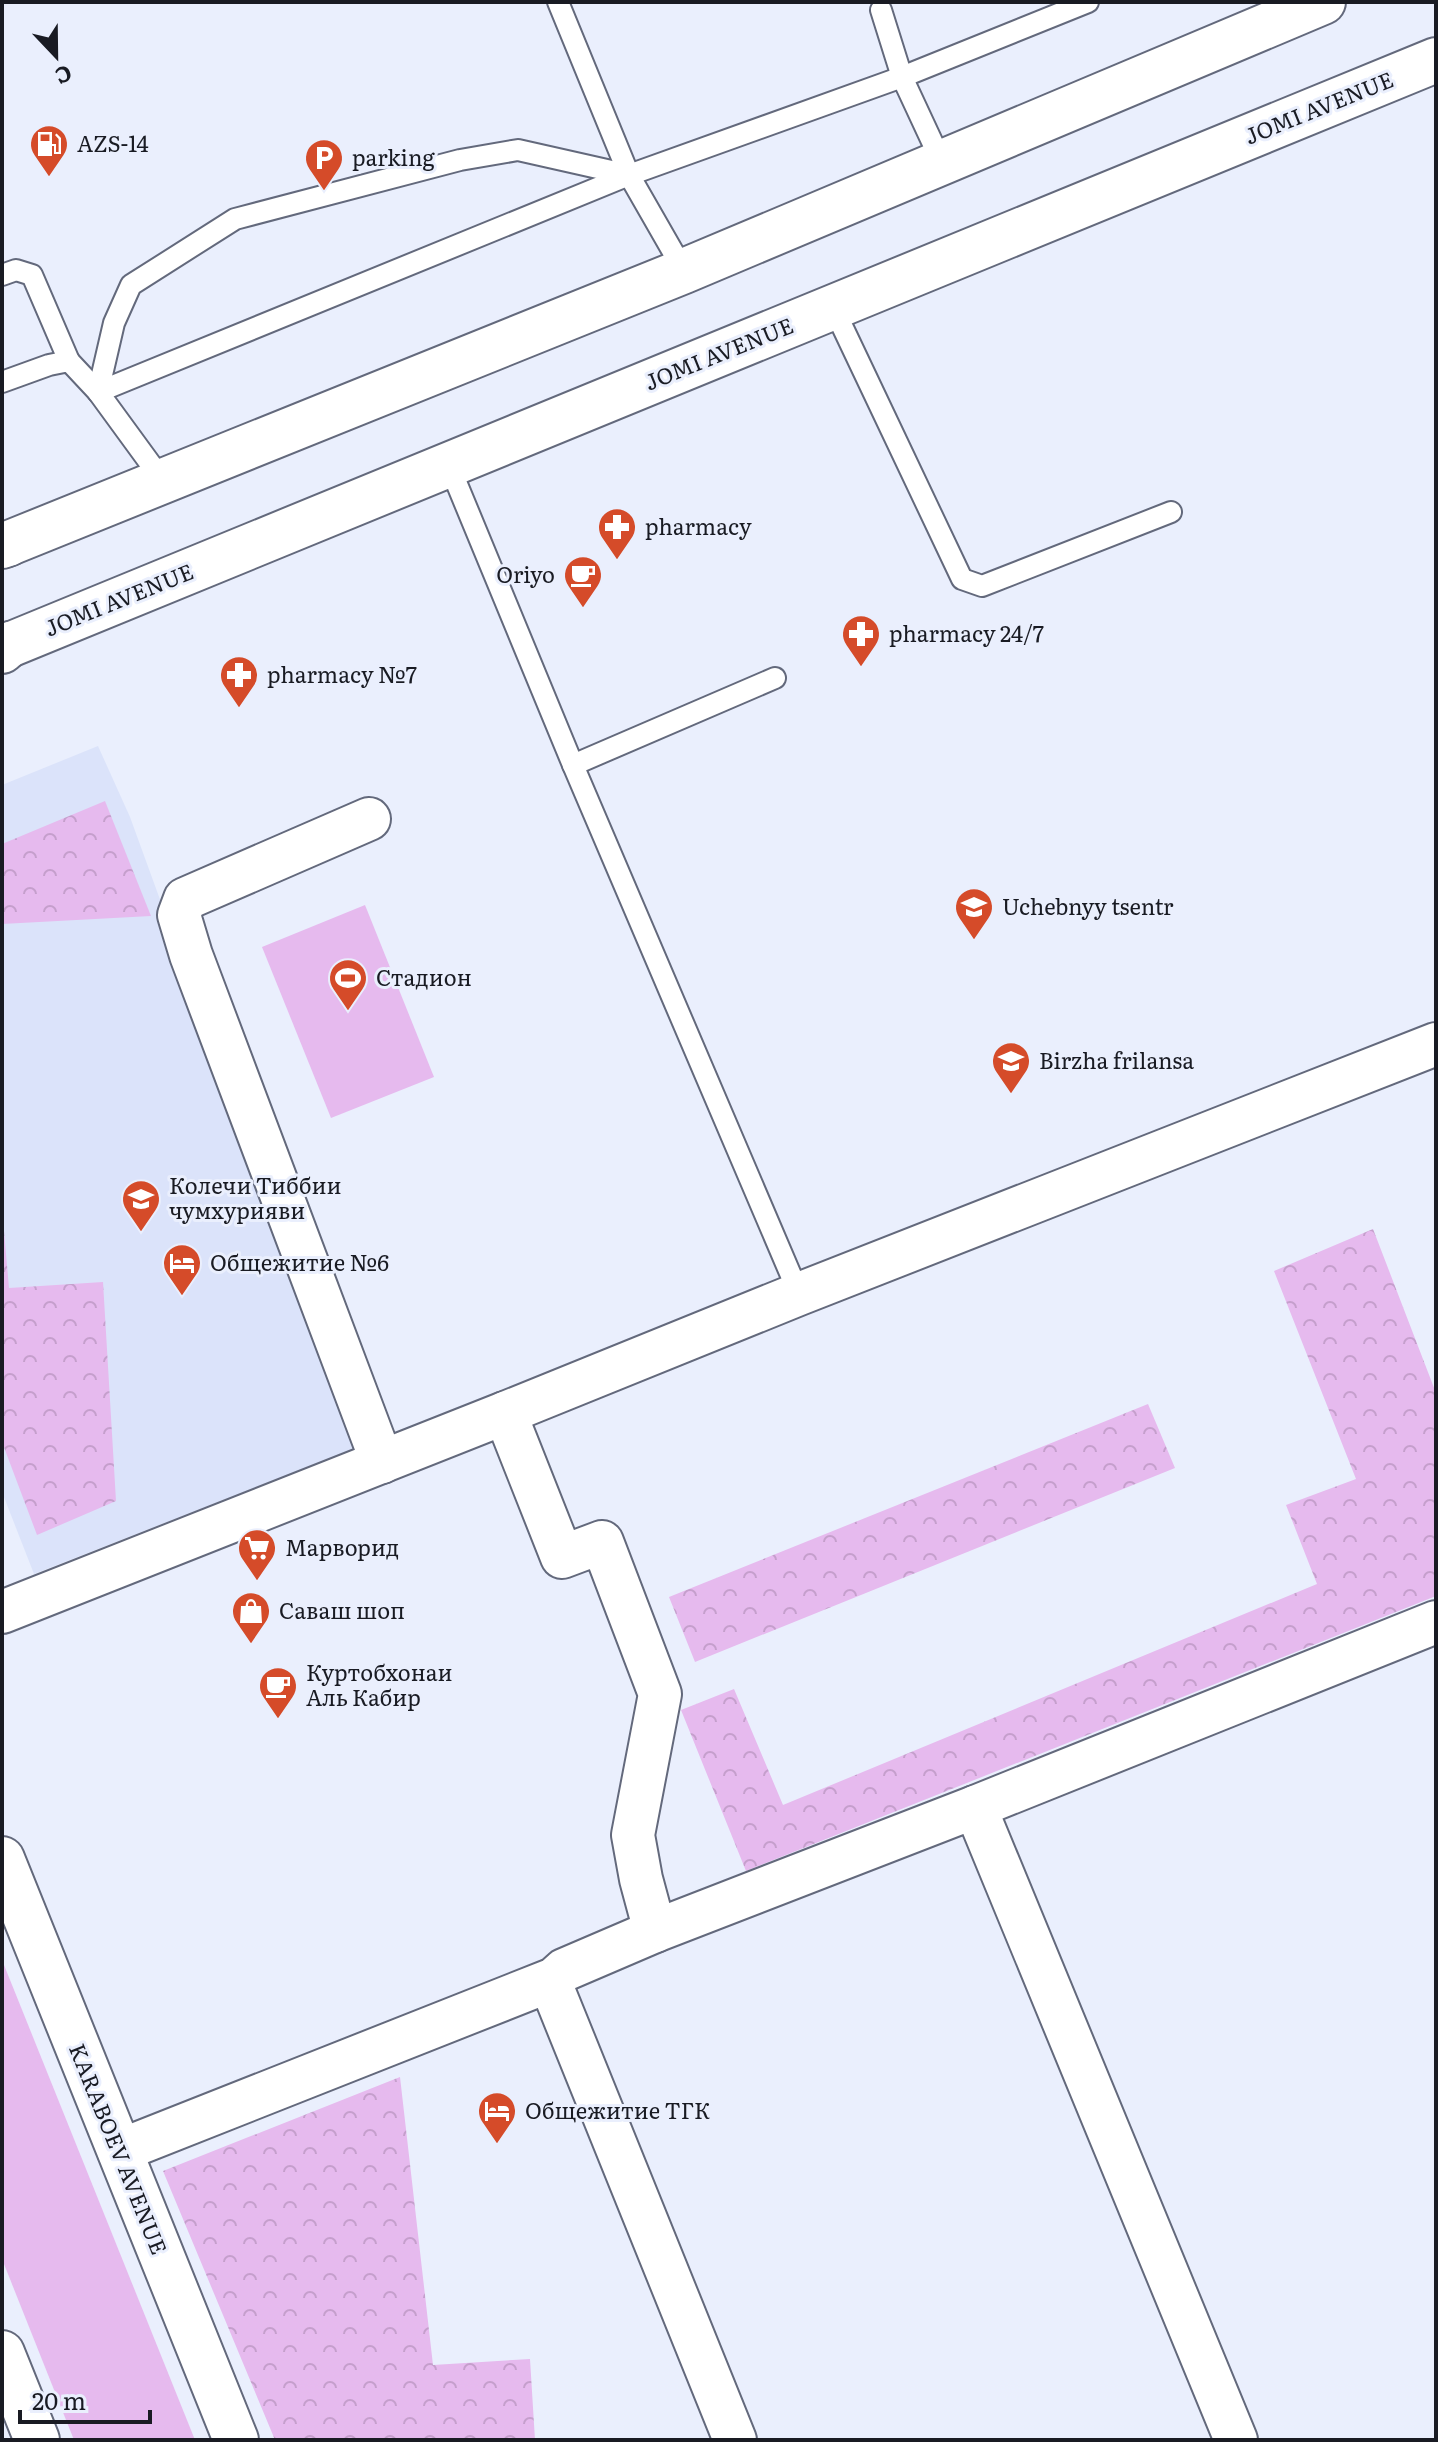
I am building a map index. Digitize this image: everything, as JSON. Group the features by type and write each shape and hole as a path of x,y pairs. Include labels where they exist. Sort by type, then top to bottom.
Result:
{"main road":[{"path":"4,545 684,271 1323,2"},
{"name":"JOMI AVENUE","path":"5,648 1436,60"},
{"name":"KARABOEV AVENUE","path":"2,1859 236,2440"},
{"path":"2,2353 37,2440"}],"street":[{"path":"369,819 185,899 179,915 191,955 382,1462"},
{"path":"2,1612 1436,1044"},
{"path":"505,1413 562,1557 602,1542 660,1694 633,1835 655,1931"},
{"path":"119,2151 554,1979 564,1970 655,1931 975,1807 1436,1622"},
{"path":"975,1807 1236,2440"},
{"path":"554,1979 554,1992 735,2440"}],"lane":[{"path":"558,2 629,175 684,271"},
{"path":"98,392 629,175 902,77 1088,2"},
{"path":"881,10 902,77 942,163"},
{"path":"98,392 114,323 131,285 235,219 460,160 518,150 629,175"},
{"path":"2,275 16,270 32,275 69,361 98,392 163,481"},
{"path":"833,307 962,579 982,586 1171,512"},
{"path":"2,382 69,361"},
{"path":"449,465 573,765 799,1294"},
{"path":"573,765 775,678"}],"shaded area":[{"name":"Колечи Тиббии чумхурияви","path":"98,746 130,817 359,1447 34,1574 2,1492 2,785"}],"green space":[{"path":"105,801 151,916 2,924 2,844"},
{"name":"Стадион","path":"365,905 434,1077 331,1118 262,947"},
{"path":"2,1208 9,1288 103,1282 116,1501 37,1535 2,1442"},
{"path":"1373,1229 1436,1393 1436,1596 746,1871 681,1710 734,1689 783,1805 1317,1584 1286,1505 1356,1479 1274,1271"},
{"path":"1148,1404 1175,1468 695,1662 669,1597"},
{"path":"2,1960 195,2440 74,2440 2,2259"},
{"path":"400,2077 433,2365 530,2359 535,2440 275,2440 163,2171"}],"place":[{"name":"AZS-14","path":"49,178"},
{"name":"parking","path":"324,192"},
{"name":"pharmacy","path":"617,561"},
{"name":"Oriyo","path":"583,609"},
{"name":"pharmacy 24/7","path":"861,668"},
{"name":"pharmacy №7","path":"239,709"},
{"name":"Uchebnyy tsentr","path":"974,941"},
{"name":"Стадион","path":"348,1012"},
{"name":"Birzha frilansa","path":"1011,1095"},
{"name":"Колечи Тиббии чумхурияви","path":"141,1233"},
{"name":"Общежитие №6","path":"182,1297"},
{"name":"Марворид","path":"257,1582"},
{"name":"Саваш шоп","path":"251,1645"},
{"name":"Куртобхонаи Аль Кабир","path":"278,1720"},
{"name":"Общежитие ТГК","path":"497,2145"}]}
